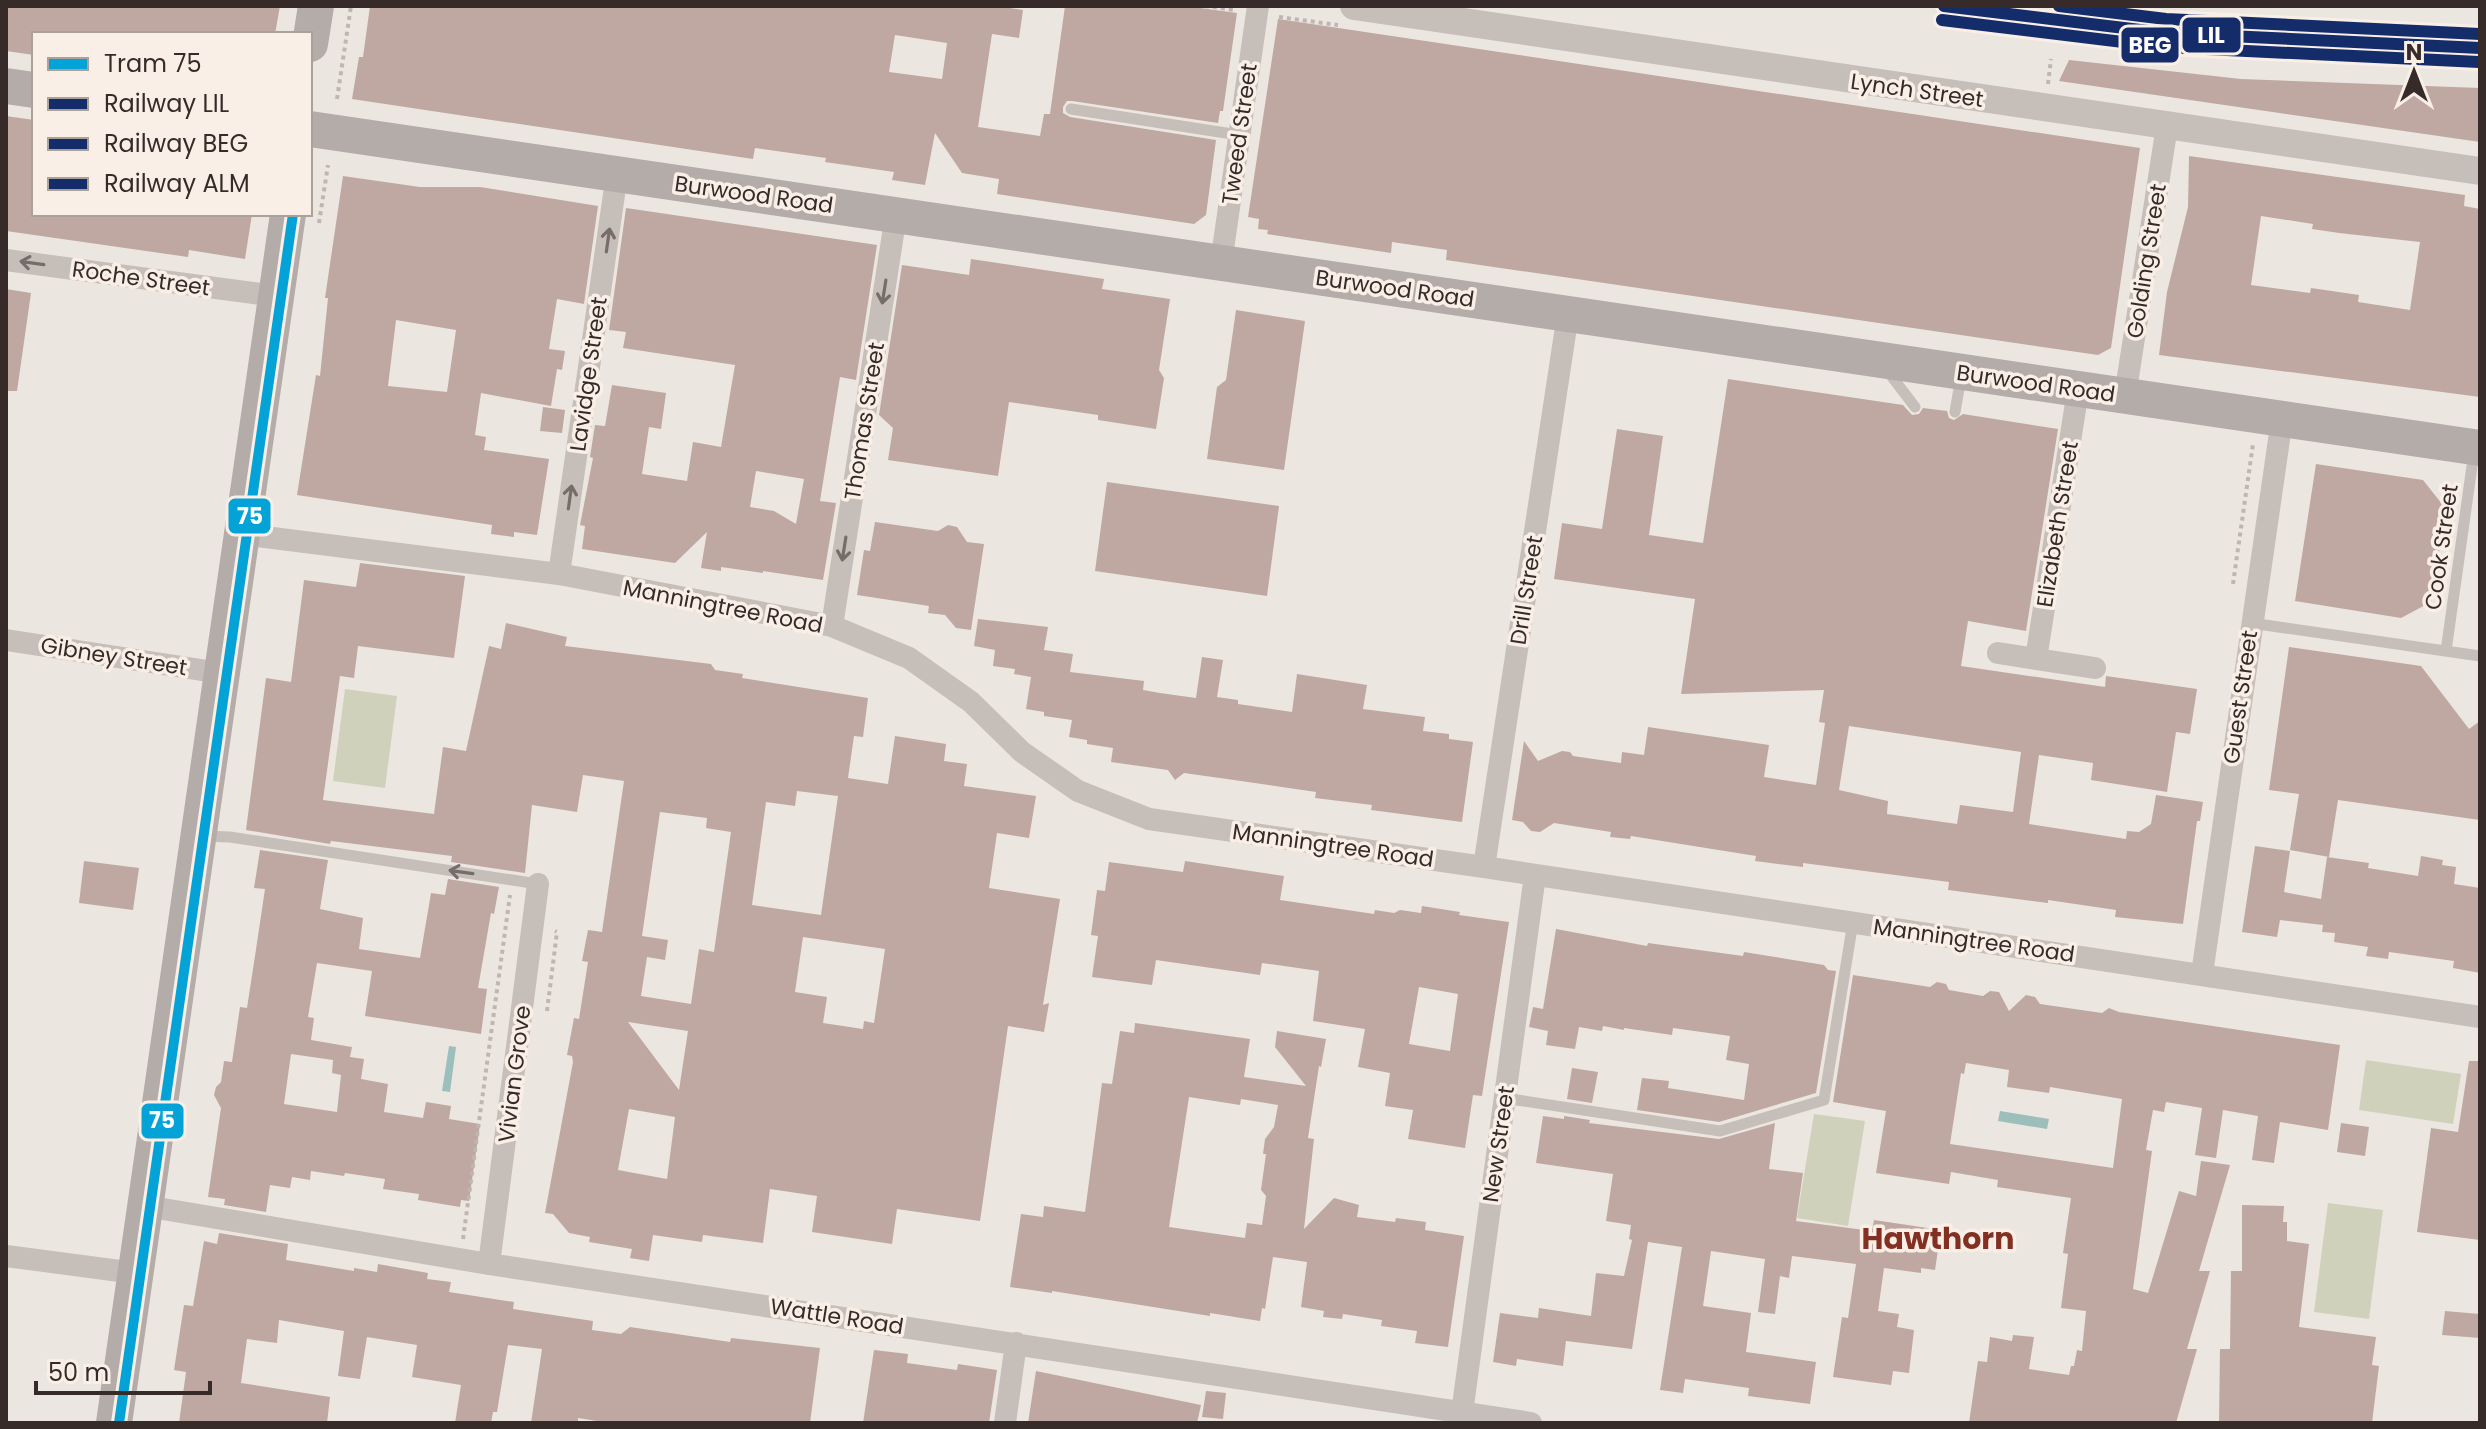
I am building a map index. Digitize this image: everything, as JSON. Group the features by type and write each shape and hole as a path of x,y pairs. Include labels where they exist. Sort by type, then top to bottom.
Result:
{"main road":[{"path":"312,32 316,6"},
{"path":"6,86 32,90"},
{"name":"Burwood Road","path":"312,129 2477,448"},
{"path":"114,1423 288,216"}],"street":[{"name":"Tweed Street","path":"1221,263 1258,6"},
{"name":"Lynch Street","path":"1354,6 2480,171"},
{"name":"Golding Street","path":"2125,396 2167,126"},
{"name":"Lavidge Street","path":"559,574 617,174"},
{"name":"Thomas Street","path":"832,626 896,215"},
{"name":"Roche Street","path":"6,260 276,296"},
{"name":"Drill Street","path":"1484,867 1568,314"},
{"name":"Elizabeth Street","path":"2036,659 2078,390"},
{"name":"Guest Street","path":"2202,974 2282,419"},
{"name":"Manningtree Road","path":"241,534 559,574 832,626 909,658 971,702 1022,752 1078,791 1149,819 2480,1017"},
{"name":"Gibney Street","path":"6,640 221,673"},
{"path":"1998,653 2095,668"},
{"name":"New Street","path":"1462,1413 1535,875"},
{"name":"Vivian Grove","path":"489,1264 538,884"},
{"name":"Wattle Road","path":"145,1206 489,1264 1531,1423"},
{"path":"6,1256 135,1273"},
{"path":"1005,1423 1016,1343"}],"lane":[{"path":"1071,109 1239,135"},
{"path":"1878,361 1915,407"},
{"path":"1955,412 1962,372"},
{"name":"Cook Street","path":"2446,651 2477,448"},
{"path":"2251,623 2480,656"},
{"path":"198,835 538,884"},
{"path":"1504,1098 1720,1131 1824,1100 1853,922"}],"path":[{"path":"337,99 351,6"},
{"path":"460,1259 513,880"}],"green space":[{"path":"345,689 397,696 385,788 333,781"},
{"path":"2366,1060 2461,1074 2453,1124 2359,1110"},
{"path":"1814,1114 1865,1121 1848,1226 1797,1218"},
{"path":"2328,1203 2383,1210 2369,1319 2314,1312"}],"water":[{"path":"449,1046 456,1047 450,1092 442,1091"},
{"path":"2000,1111 2049,1119 2047,1129 1998,1121"}],"building":[{"path":"6,6 280,6 275,32 32,32 32,55 6,51"},
{"path":"370,6 997,6 1023,10 1019,38 992,34 978,127 1040,136 1044,114 1050,114 1065,6 1186,6 1237,13 1223,111 1220,111 1218,123 1072,101 1067,101 1063,107 1063,113 1070,117 1216,140 1206,215 1194,224 997,194 999,179 962,173 935,133 925,185 892,180 894,172 825,162 826,158 755,148 753,159 352,99 359,57 363,57","holes":["895,35 947,43 942,79 889,72"]},
{"path":"1278,19 2140,148 2111,348 2098,355 1446,260 1447,250 1392,242 1391,253 1267,234 1268,230 1258,229 1259,219 1248,217"},
{"path":"2069,60 2241,79 2480,88 2480,142 2059,81"},
{"path":"6,116 32,120 32,216 252,216 245,259 189,250 188,257 6,231"},
{"path":"2189,156 2465,195 2464,206 2480,209 2480,397 2159,355 2167,292 2188,207","holes":["2261,216 2313,224 2312,229 2420,242 2410,310 2358,302 2359,295 2311,288 2310,293 2251,285"]},
{"path":"343,176 420,187 480,187 598,206 584,304 557,299 549,349 565,351 562,370 557,369 551,406 481,393 475,435 486,437 484,450 549,459 537,535 514,532 514,537 491,534 492,525 297,495 316,375 320,376 328,298 325,298","holes":["396,320 456,330 447,392 388,386"]},
{"path":"626,208 877,245 856,380 840,377 820,501 836,503 823,580 763,571 701,568 707,532 675,563 582,549 585,526 580,525 593,458 590,457 595,425 605,426 612,385 666,393 661,429 649,427 642,474 687,481 693,442 721,447 735,365 623,348 626,332 609,330","holes":["756,471 804,479 796,524 774,511 750,507"]},
{"path":"971,259 1104,279 1102,289 1170,299 1159,370 1164,378 1156,429 1098,420 1098,415 1009,402 998,476 888,460 893,428 879,415 902,265 969,275"},
{"path":"6,289 31,293 17,391 6,391"},
{"path":"1236,310 1305,321 1284,470 1207,459 1217,387 1226,380"},
{"path":"1728,379 1903,405 1912,415 1919,414 1923,408 1947,411 1949,418 1954,420 1963,414 2058,429 2026,631 1968,621 1961,666 2105,687 2106,676 2197,689 2190,734 2176,732 2167,792 2091,780 2093,763 2039,755 2029,824 2126,839 2127,831 2139,832 2151,824 2156,795 2203,802 2200,821 2197,821 2183,924 2115,917 2116,910 2048,900 2048,903 1948,890 1949,882 1803,863 1803,867 1755,861 1756,856 1631,836 1630,839 1610,837 1611,832 1554,823 1540,832 1531,831 1523,822 1512,820 1524,741 1538,761 1562,751 1570,752 1573,756 1621,763 1622,752 1644,755 1648,727 1769,745 1764,777 1816,785 1825,723 1819,722 1824,690 1681,694 1695,599 1554,579 1562,523 1602,529 1617,429 1663,436 1649,535 1703,543","holes":["1849,726 2021,752 2013,812 1960,805 1957,824 1887,814 1888,801 1839,790"]},
{"path":"543,407 565,410 562,433 540,431"},
{"path":"2316,464 2423,480 2446,509 2431,602 2401,618 2295,601"},
{"path":"1107,482 1279,506 1267,596 1095,571"},
{"path":"875,522 938,531 948,525 957,527 967,542 984,544 971,630 956,628 945,615 928,613 929,606 857,595 864,550 870,551"},
{"path":"360,563 465,576 454,658 358,646 354,678 340,676 323,800 434,814 443,747 466,751 489,646 501,649 506,623 567,637 565,646 711,664 715,670 743,674 742,678 868,698 863,737 854,736 848,778 888,784 895,736 946,744 944,761 967,764 964,786 1036,796 1029,838 997,833 989,888 1060,899 1043,1005 1049,1003 1044,1032 1008,1026 980,1221 897,1209 892,1244 812,1232 817,1196 770,1189 763,1243 703,1235 702,1242 653,1235 649,1261 630,1258 632,1249 589,1242 590,1237 569,1233 553,1214 545,1213 573,1062 572,1056 567,1055 574,1018 579,1019 588,962 582,961 588,930 602,932 624,781 583,775 577,812 532,805 525,873 451,862 452,856 331,841 330,844 246,830 266,678 291,682 304,580 356,587","holes":["797,791 838,796 821,915 752,905 766,802 795,806","660,812 707,818 706,828 731,832 714,952 699,949 691,1004 641,996 647,957 665,960 668,940 642,936","803,937 885,949 874,1023 864,1021 863,1029 823,1023 827,997 795,992","628,1022 688,1031 679,1090","629,1109 675,1117 667,1179 618,1170"]},
{"path":"978,619 1048,627 1044,650 1073,654 1070,672 1144,681 1143,690 1160,693 1196,698 1202,657 1223,660 1217,697 1238,700 1238,704 1292,712 1297,674 1367,685 1363,709 1425,717 1423,731 1449,734 1449,739 1473,742 1462,822 1371,810 1372,805 1315,798 1316,792 1234,780 1184,773 1175,780 1168,770 1111,762 1113,748 1087,744 1087,740 1069,737 1072,720 1044,716 1044,712 1026,709 1031,677 1014,674 1015,669 993,666 995,650 974,646"},
{"path":"2289,647 2421,666 2469,729 2480,721 2480,820 2338,800 2329,857 2290,850 2299,794 2269,790"},
{"path":"2255,846 2290,851 2284,892 2321,899 2327,857 2369,863 2368,868 2418,876 2421,856 2443,860 2442,865 2456,867 2454,884 2480,888 2480,973 2453,968 2454,961 2389,952 2388,959 2366,956 2368,947 2334,942 2335,933 2322,932 2323,925 2280,920 2277,937 2242,932"},
{"path":"260,850 328,860 320,909 363,918 359,949 420,958 431,893 445,895 448,879 499,887 494,914 491,913 478,988 487,989 481,1034 365,1016 372,971 317,963 308,1017 314,1018 311,1040 352,1047 350,1057 364,1059 361,1079 388,1084 384,1112 423,1118 426,1102 451,1106 449,1119 480,1124 469,1201 461,1200 460,1207 418,1200 419,1194 383,1189 385,1179 311,1171 310,1180 292,1177 290,1188 270,1185 266,1212 224,1205 225,1199 208,1197 221,1108 214,1095 221,1082 224,1061 232,1062 240,1007 247,1008 265,889 254,888","holes":["291,1054 333,1060 332,1073 341,1075 337,1112 284,1104"]},
{"path":"84,861 139,868 133,910 79,903"},
{"path":"1185,861 1284,876 1280,900 1374,914 1375,910 1421,913 1422,906 1509,922 1482,1096 1473,1095 1465,1148 1408,1139 1413,1110 1385,1106 1390,1073 1358,1067 1365,1029 1313,1021 1319,971 1262,963 1260,975 1156,960 1152,985 1092,977 1098,936 1091,935 1097,890 1105,891 1109,862 1183,872","holes":["1419,987 1458,994 1450,1051 1409,1044"]},
{"path":"1556,929 1647,946 1648,943 1743,956 1744,952 1824,965 1828,970 1836,971 1816,1093 1719,1122 1637,1110 1642,1078 1669,1081 1668,1088 1744,1100 1749,1064 1726,1060 1730,1036 1673,1028 1672,1035 1603,1026 1602,1031 1579,1027 1575,1049 1546,1045 1548,1031 1529,1027 1533,1007 1543,1009"},
{"path":"1853,975 1930,987 1937,982 1946,984 1949,990 1983,996 1990,991 1999,992 2009,1011 2026,995 2035,997 2040,1004 2102,1013 2109,1008 2340,1045 2328,1130 2280,1122 2274,1163 2252,1160 2258,1116 2223,1110 2216,1158 2195,1155 2202,1108 2166,1102 2164,1112 2153,1110 2146,1150 2152,1151 2133,1289 2148,1293 2179,1191 2196,1196 2201,1161 2230,1165 2199,1271 2210,1271 2187,1349 2197,1349 2176,1423 1969,1423 1978,1361 1987,1362 1990,1337 2012,1341 2013,1335 2034,1337 2029,1369 2069,1375 2077,1350 2082,1351 2086,1311 2061,1308 2068,1254 2063,1253 2071,1198 1997,1187 1998,1180 1951,1172 1949,1184 1876,1173 1886,1111 1833,1102","holes":["1966,1063 2009,1070 2007,1087 2049,1093 2050,1087 2122,1099 2113,1168 1950,1144 1961,1073 1964,1074"]},
{"path":"1135,1023 1250,1039 1244,1077 1306,1086 1275,1047 1277,1031 1326,1039 1308,1138 1314,1139 1304,1229 1334,1198 1359,1205 1357,1217 1426,1222 1425,1230 1464,1236 1448,1347 1415,1343 1417,1331 1381,1326 1382,1320 1343,1314 1342,1319 1323,1317 1324,1311 1301,1307 1307,1262 1273,1257 1265,1309 1262,1308 1260,1321 1010,1287 1021,1214 1043,1217 1044,1206 1085,1212 1102,1083 1112,1084 1120,1031 1134,1033","holes":["1189,1097 1240,1105 1241,1099 1278,1105 1274,1127 1265,1139 1261,1190 1266,1196 1262,1225 1247,1223 1245,1238 1169,1227"]},
{"path":"2469,1061 2480,1061 2480,1240 2417,1232 2431,1128 2458,1132"},
{"path":"1572,1068 1598,1072 1592,1103 1567,1099"},
{"path":"1543,1116 1564,1119 1564,1116 1590,1120 1589,1123 1719,1139 1775,1123 1769,1169 1803,1173 1796,1221 1872,1231 1874,1220 1941,1230 1935,1270 1921,1268 1921,1273 1884,1268 1878,1311 1899,1314 1897,1327 1914,1330 1909,1373 1893,1371 1891,1385 1833,1377 1842,1317 1848,1318 1856,1264 1792,1256 1789,1278 1780,1276 1775,1314 1758,1312 1765,1259 1711,1251 1703,1306 1751,1313 1746,1352 1816,1362 1810,1404 1748,1396 1749,1388 1685,1379 1683,1393 1660,1390 1682,1247 1648,1242 1632,1349 1566,1341 1563,1366 1517,1359 1516,1366 1493,1362 1500,1313 1538,1318 1539,1308 1591,1316 1596,1273 1624,1276 1632,1240 1629,1239 1631,1225 1606,1221 1613,1174 1536,1163"},
{"path":"2341,1123 2369,1127 2365,1156 2337,1152"},
{"path":"2242,1205 2284,1206 2287,1241 2309,1244 2299,1327 2376,1337 2372,1365 2379,1366 2372,1423 2219,1423 2220,1349 2230,1349 2231,1271 2242,1271"},
{"path":"219,1233 288,1244 286,1260 354,1271 354,1268 377,1272 378,1264 428,1273 427,1279 451,1282 449,1292 514,1302 513,1309 593,1321 592,1330 621,1334 630,1327 730,1342 731,1338 820,1348 810,1423 609,1423 578,1418 578,1423 531,1423 542,1349 508,1345 497,1412 493,1412 491,1423 455,1423 461,1385 412,1377 417,1345 367,1337 360,1379 338,1376 344,1331 279,1320 277,1343 247,1339 241,1383 330,1397 327,1423 179,1423 186,1372 174,1370 184,1305 193,1306 204,1241 217,1244"},
{"path":"2445,1311 2480,1314 2480,1338 2442,1335"},
{"path":"874,1350 908,1354 907,1363 957,1370 958,1364 997,1370 989,1423 863,1423"},
{"path":"1036,1371 1201,1405 1197,1423 1028,1423"},
{"path":"1206,1391 1226,1393 1223,1419 1202,1417"}],"tram line":[{"name":"75","path":"119,1423 293,216"}],"rail line":[{"name":"LIL","path":"1944,6 2165,33 2480,48"},
{"name":"ALM","path":"2059,6 2166,19 2480,34"},
{"name":"BEG","path":"1942,20 2164,47 2479,62"}],"district":[{"name":"Hawthorn","path":"1938,1239"}]}
